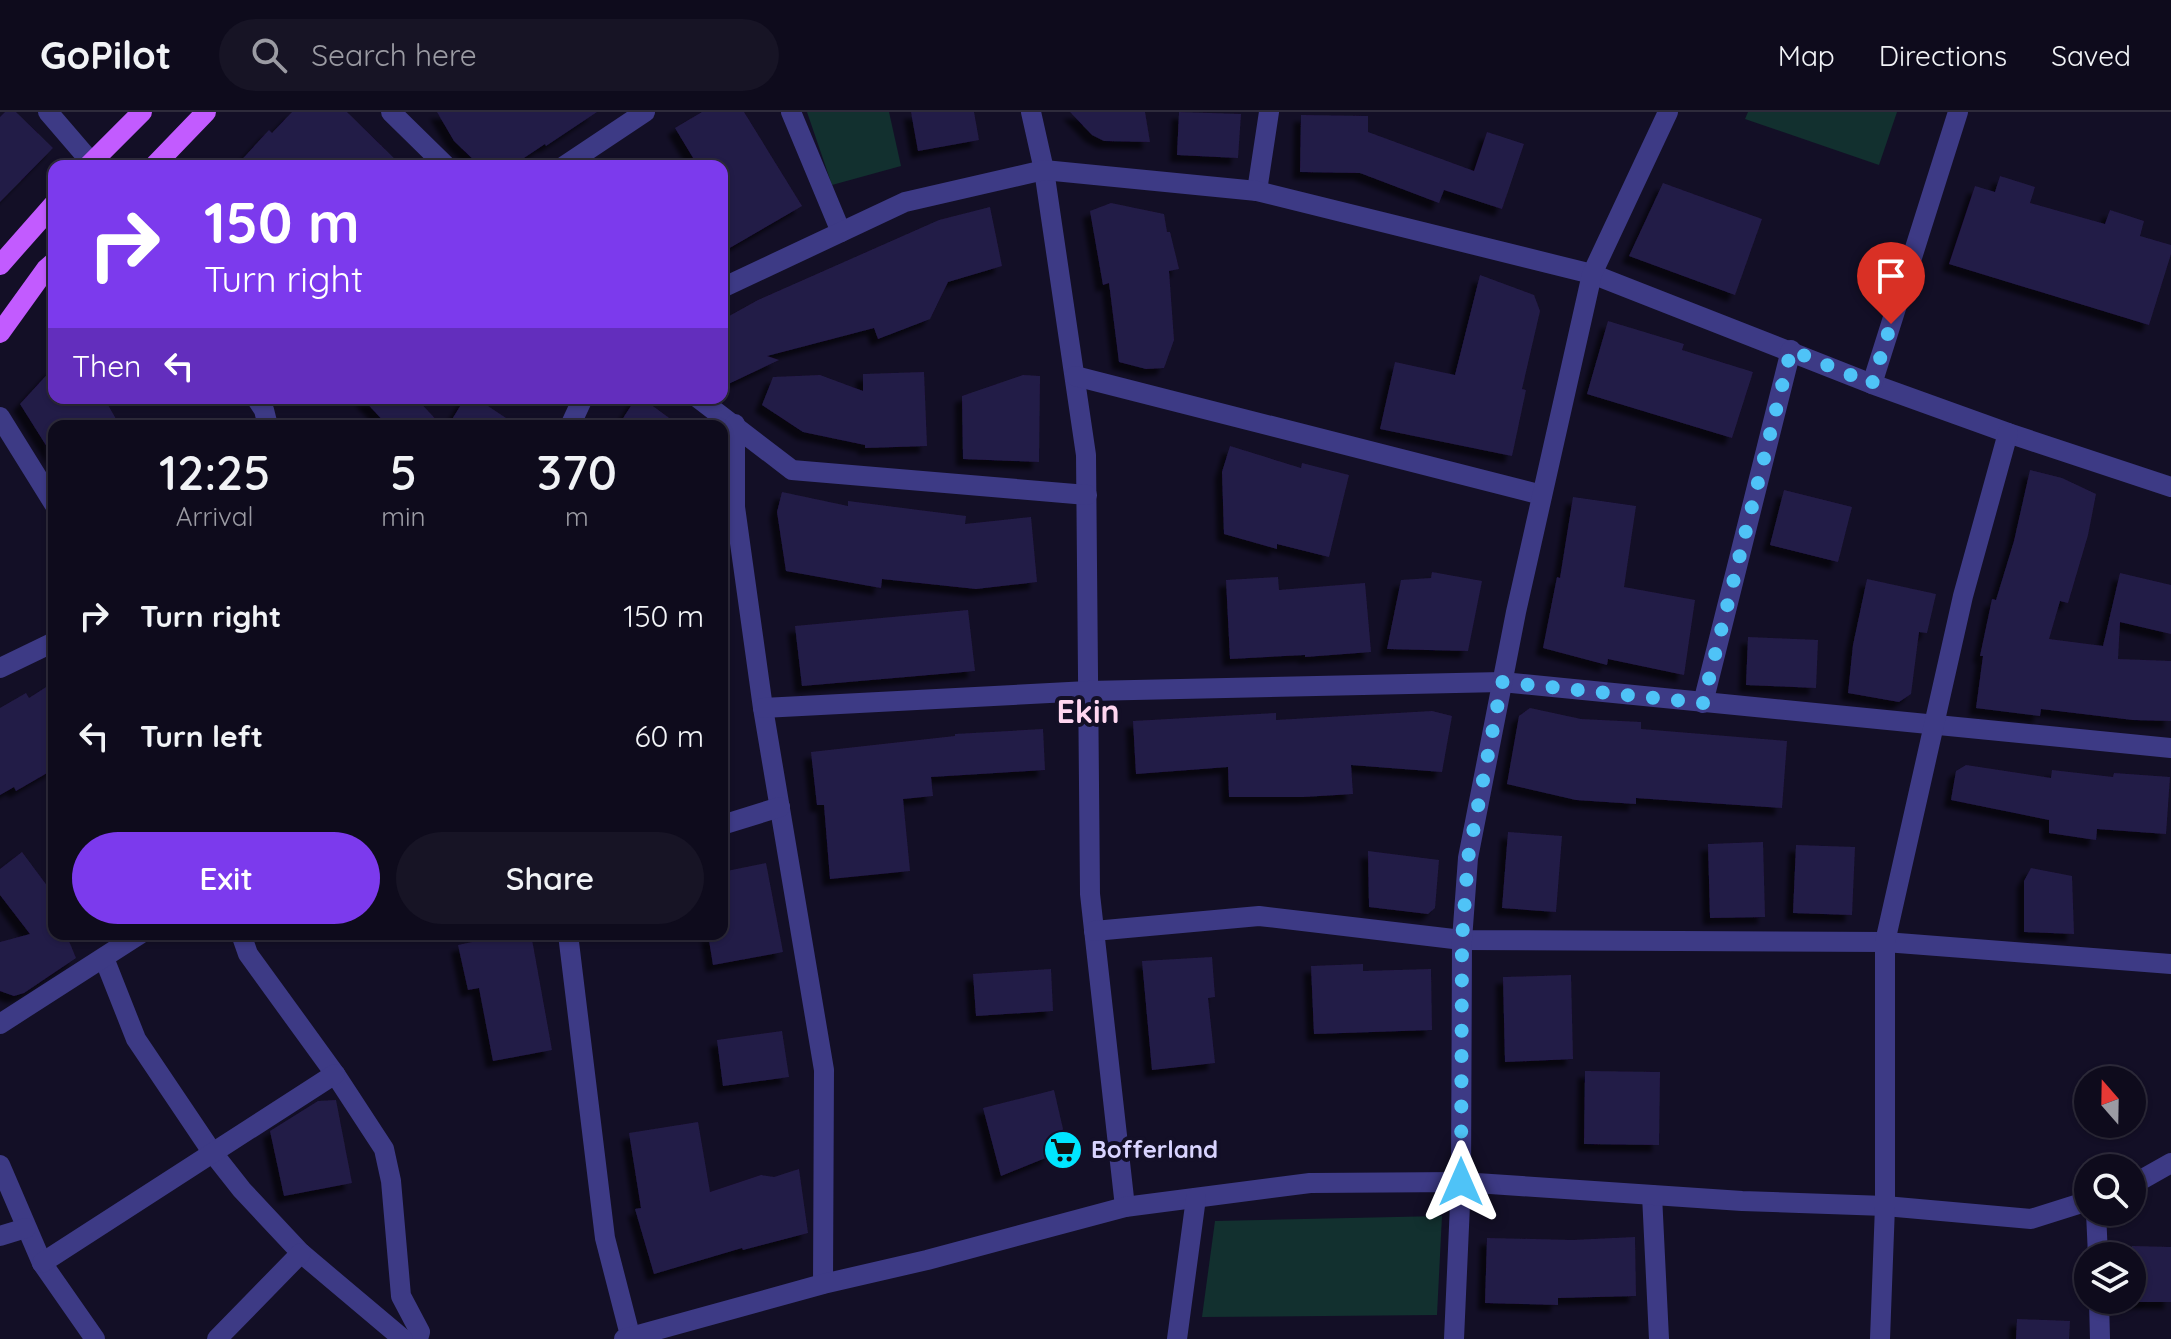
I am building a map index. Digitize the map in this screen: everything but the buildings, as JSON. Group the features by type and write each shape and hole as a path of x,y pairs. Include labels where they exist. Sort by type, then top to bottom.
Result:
{"main road":[{"path":"93,160 142,112"},
{"path":"160,160 206,112"},
{"path":"0,265 48,211"},
{"path":"0,333 48,267"}],"street":[{"path":"48,112 86,160"},
{"path":"391,112 440,160"},
{"path":"573,160 645,112"},
{"path":"791,112 841,232"},
{"path":"1031,112 1044,170 1086,455 1090,894 1125,1207"},
{"path":"1257,191 1269,112"},
{"path":"1454,1339 1461,1182 1462,940 1468,858 1502,682 1592,274 1668,112"},
{"path":"1872,384 1958,112"},
{"path":"728,285 905,202 1044,170 1257,191 1592,274 1872,384 2171,487"},
{"path":"1703,703 1791,350"},
{"path":"1075,376 1542,495"},
{"path":"707,404 792,470 1087,495"},
{"path":"0,417 48,494"},
{"path":"735,424 735,507 763,708 824,1070 823,1284"},
{"path":"1880,1339 1885,1206 1885,942 1963,596 2008,433"},
{"path":"0,668 48,645"},
{"path":"763,708 1088,691 1502,682 2171,748"},
{"path":"728,823 780,807"},
{"path":"1094,931 1259,916 1462,940 1885,942 2171,964"},
{"path":"0,1024 131,940"},
{"path":"243,940 248,954 335,1074 384,1149 391,1181 401,1296 420,1332 418,1339"},
{"path":"569,940 605,1238 628,1338 823,1284 927,1260 1125,1207 1310,1183 1461,1182 1885,1206 2031,1219 2074,1205"},
{"path":"104,958 136,1039 212,1152 242,1190 301,1253 403,1339"},
{"path":"42,1263 335,1074"},
{"path":"2146,1177 2171,1163"},
{"path":"0,1165 42,1263 95,1339"},
{"path":"1652,1195 1659,1339"},
{"path":"1177,1339 1196,1198"},
{"path":"0,1236 26,1228"},
{"path":"217,1339 301,1253"},
{"path":"2099,1314 2100,1339"}],"green space":[{"path":"807,112 889,112 901,166 832,185"},
{"path":"1748,112 1897,112 1879,165 1745,119"},
{"path":"1442,1216 1437,1315 1202,1317 1215,1221"}],"place":[{"name":"Bofferland","path":"1063,1150"}],"district":[{"name":"Ekin","path":"1088,712"}],"route":[{"path":"1461,1182 1462,940 1468,858 1502,682 1703,703 1791,350 1872,384 1891,324"}]}
